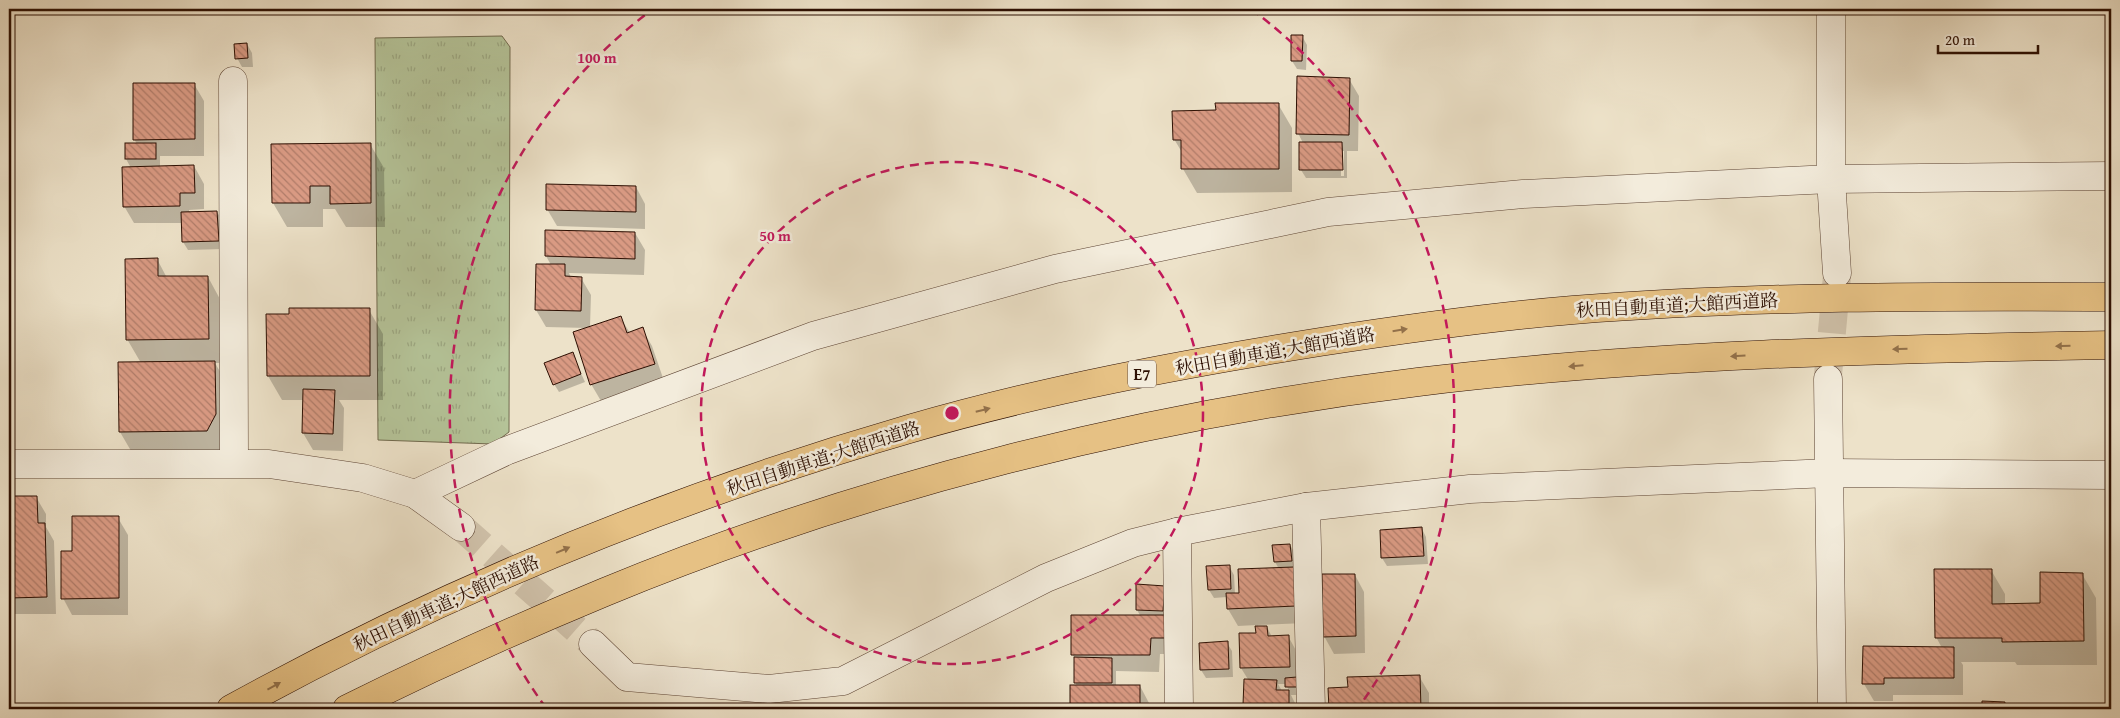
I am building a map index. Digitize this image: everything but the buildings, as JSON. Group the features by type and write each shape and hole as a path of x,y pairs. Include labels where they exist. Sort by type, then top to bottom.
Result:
{"highway":[{"name":"秋田自動車道;大館西道路","path":"231,709 434,604 584,541 745,482 891,435 1069,388 1241,354 1413,328 1570,311 1735,300 1932,296 2111,296"},
{"path":"348,709 453,658 600,594 762,533 931,480 1089,440 1259,406 1416,382 1580,366 1894,350 2111,345"}],"street":[{"path":"1831,9 1831,179 1837,273"},
{"path":"233,81 234,464"},
{"path":"415,494 506,451 813,336 1055,269 1328,212 1523,194 1831,179 2111,176"},
{"path":"1828,379 1832,709"},
{"path":"9,464 269,464 363,478 415,494 461,528"},
{"path":"593,644 627,678 769,689 843,680 1046,578 1133,543 1178,532 1306,507 1470,489 1829,473 2111,475"},
{"path":"1306,507 1311,709"},
{"path":"1178,532 1179,709"}],"green space":[{"path":"502,36 510,47 509,432 493,444 378,440 375,38"}],"tunnel":[{"path":"1828,375 1837,276"},
{"path":"461,527 593,644"}]}
